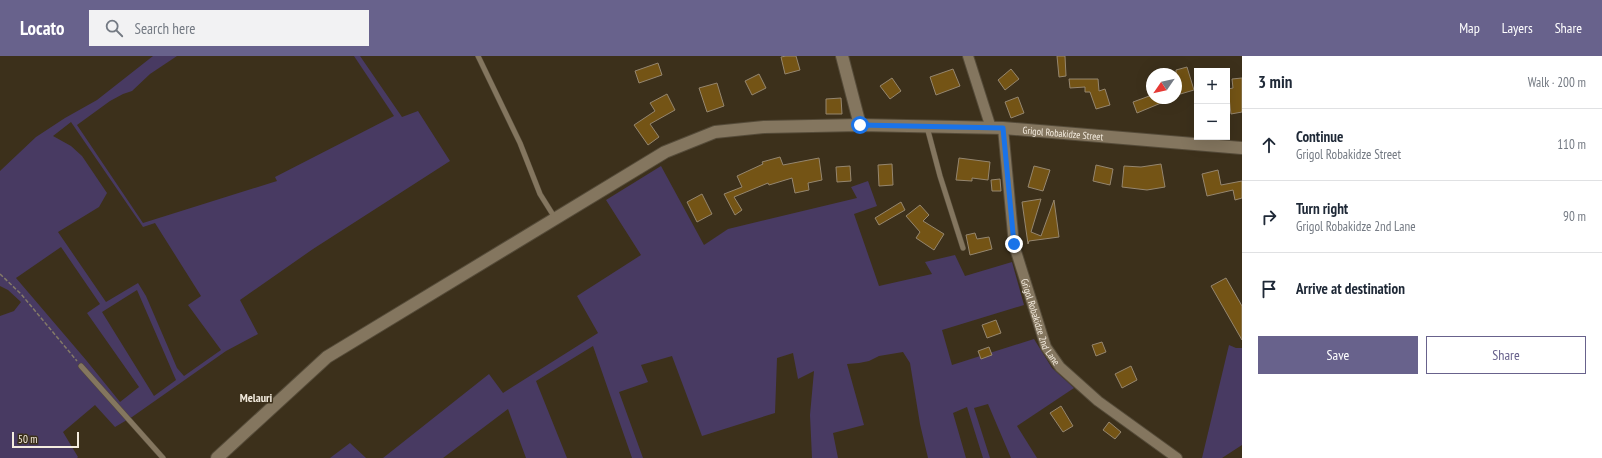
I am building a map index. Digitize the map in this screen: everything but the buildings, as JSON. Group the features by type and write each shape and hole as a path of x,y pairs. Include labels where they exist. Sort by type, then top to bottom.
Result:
{"street":[{"path":"842,56 860,125"},
{"name":"Grigol Robakidze 2nd Lane","path":"968,56 997,128 1014,244 1046,347 1060,367 1098,400 1177,458"},
{"name":"Grigol Robakidze Street","path":"217,458 327,357 665,152 715,132 764,127 860,125 997,128 1242,148"}],"lane":[{"path":"478,56 520,143 540,194 555,218"},
{"path":"927,126 940,176 963,248"},
{"path":"81,366 163,458"}],"path":[{"path":"0,274 21,294 81,366"}],"shaded area":[{"path":"153,56 177,56 150,74 132,91 110,101 77,125 143,223 277,181 275,177 394,116 354,56 360,56 402,117 418,111 450,161 313,249 240,300 258,334 226,351 132,417 115,427 95,405 63,432 78,457 77,458 0,458 0,316 14,311 21,302 8,290 0,286 0,171 36,137 65,118 97,100","holes":["71,122 143,227 155,223 201,296 188,305 221,350 184,376 177,368 146,296 138,283 106,302 58,232 99,207 107,193 82,156 71,146 53,136","61,247 100,304 87,313 139,387 120,402 16,278","137,290 176,380 154,396 102,312"]},
{"path":"661,166 704,245 728,229 857,198 851,187 868,181 877,206 854,214 879,286 932,274 925,262 955,255 965,276 1012,262 1024,305 942,330 952,365 1034,339 1052,368 1074,388 1017,426 1037,458 1011,458 988,404 974,408 990,458 983,458 967,407 953,413 966,458 928,458 920,424 910,363 903,352 879,356 869,361 847,364 864,425 833,433 838,458 812,458 810,415 814,371 798,379 793,353 777,358 775,413 702,436 672,356 641,365 648,382 619,392 643,458 632,458 593,346 536,381 567,458 526,458 508,409 443,458 383,458 489,374 503,393 598,333 577,296 641,255 606,200"},
{"path":"1229,345 1236,348 1242,348 1242,445 1222,458 1202,458"},
{"path":"350,443 366,458 330,458"}],"district":[{"name":"Melauri","path":"256,398"}],"route":[{"path":"860,125 1003,128 1014,244"}]}
